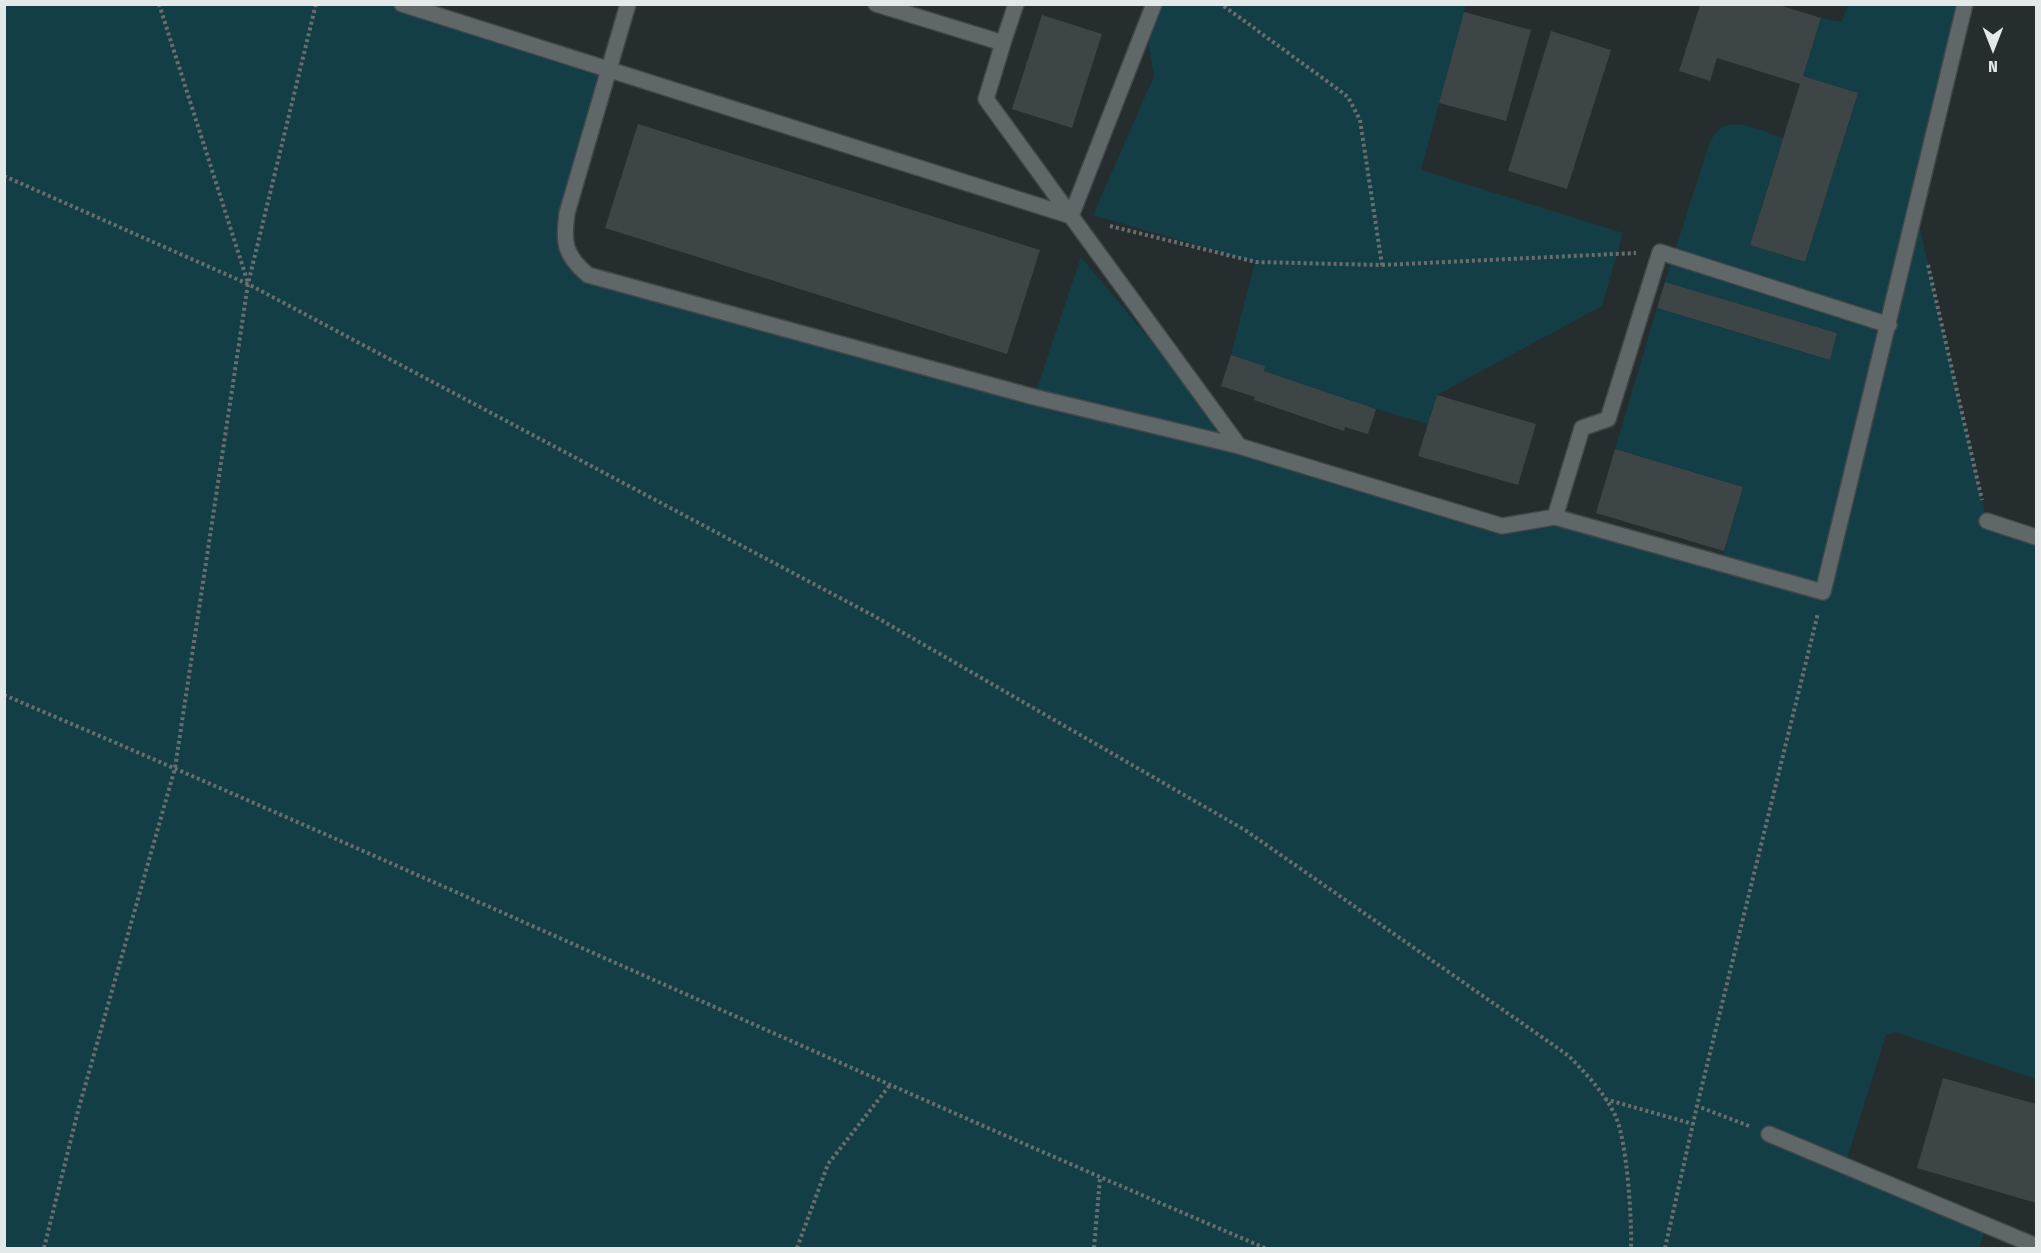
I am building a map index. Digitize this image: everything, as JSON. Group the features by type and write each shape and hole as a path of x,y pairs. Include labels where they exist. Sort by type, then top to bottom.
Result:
{"lane":[{"path":"402,4 1071,216"},
{"path":"628,4 567,213 565,233 567,249 574,263 588,275 1034,397 1239,446 1502,526 1555,517 1823,592 1965,4"},
{"path":"876,4 1003,43"},
{"path":"1016,4 986,99 1239,446"},
{"path":"1071,216 1154,4"},
{"path":"1555,517 1582,428 1608,419 1660,252 1889,325"},
{"path":"1987,521 2037,537"},
{"path":"1769,1134 2036,1244"}],"path":[{"path":"159,4 248,284"},
{"path":"44,1248 78,1111 175,768 248,284 316,4"},
{"path":"1221,4 1339,90 1356,109 1363,133 1382,265"},
{"path":"4,177 248,284 876,617 1245,830 1569,1056 1596,1086 1616,1116 1623,1147 1631,1248"},
{"path":"1071,216 1256,262 1382,265 1660,252"},
{"path":"1927,258 1987,521"},
{"path":"1665,1248 1697,1106 1823,592"},
{"path":"4,695 175,768 1100,1178 1265,1248"},
{"path":"797,1248 828,1164 890,1085"},
{"path":"1605,1099 1693,1124"},
{"path":"1697,1106 1769,1134"},
{"path":"1094,1248 1100,1178"}],"shaded area":[{"path":"1466,4 1421,170 1623,233 1602,306 1437,395 1428,424 1264,371 1265,366 1231,355 1255,262 1093,215 1154,76 1142,5"},
{"path":"5,5 402,5 609,71 565,233 588,275 1034,397 1081,257 1239,446 1502,526 1555,517 1721,563 1743,487 1615,449 1657,308 1830,360 1837,333 1665,282 1710,141 1722,127 1736,124 1753,127 1783,138 1750,245 1805,262 1858,93 1803,76 1821,18 1842,22 1848,5 1966,5 1916,212 1987,521 2036,537 2036,1079 1895,1032 1886,1035 1845,1165 1987,1225 1979,1248 5,1248"}],"building":[{"path":"1700,5 1779,5 1821,18 1803,76 1858,93 1805,262 1750,245 1800,84 1717,58 1710,81 1679,71"},
{"path":"1464,12 1531,30 1506,121 1439,103"},
{"path":"1042,15 1102,34 1072,128 1012,109"},
{"path":"1551,31 1611,50 1567,189 1508,171"},
{"path":"638,124 1040,250 1007,354 605,228"},
{"path":"1665,282 1837,333 1830,360 1657,308"},
{"path":"1231,355 1265,366 1264,371 1376,409 1368,434 1345,427 1344,431 1254,400 1255,397 1221,386"},
{"path":"1437,395 1536,424 1518,485 1418,456"},
{"path":"1615,449 1743,487 1724,551 1596,513"},
{"path":"1943,1078 2036,1104 2036,1203 1917,1168"}]}
